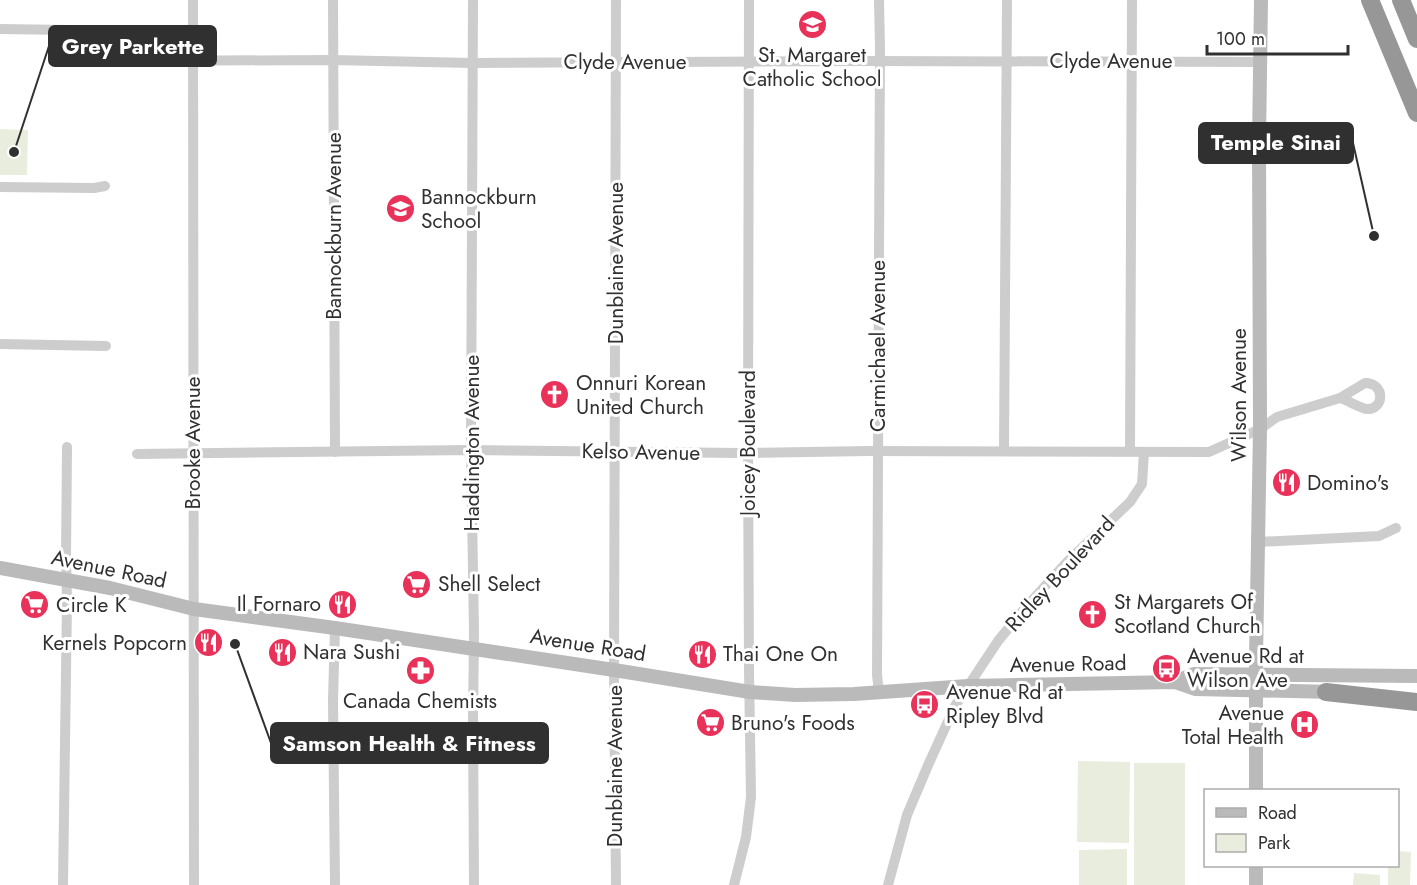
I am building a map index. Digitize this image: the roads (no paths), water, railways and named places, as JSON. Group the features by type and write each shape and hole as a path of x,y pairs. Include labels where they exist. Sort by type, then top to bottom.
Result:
{"highway":[{"path":"1370,0 1417,113"},
{"path":"1401,0 1417,39"},
{"path":"1326,692 1417,702"}],"main road":[{"name":"Wilson Avenue","path":"1256,789 1261,0"},
{"name":"Avenue Road","path":"0,568 110,588 194,609 335,628 750,692 795,695 854,694 968,686 1175,682 1194,689 1417,692"},
{"name":"Avenue Road","path":"1175,682 1194,674 1417,676"},
{"path":"1256,867 1256,885"}],"street":[{"name":"Brooke Avenue","path":"193,0 194,885"},
{"name":"Bannockburn Avenue","path":"333,0 335,452"},
{"name":"Haddington Avenue","path":"473,0 471,450 474,885"},
{"name":"Dunblaine Avenue","path":"616,0 614,670 616,885"},
{"name":"Joicey Boulevard","path":"734,885 751,805 748,453 749,0"},
{"name":"Carmichael Avenue","path":"879,0 879,692"},
{"path":"1004,451 1007,0"},
{"path":"1130,452 1132,0"},
{"name":"Clyde Avenue","path":"0,29 69,30 86,34 118,59 129,61 1260,62"},
{"path":"0,187 94,188 105,186"},
{"path":"0,344 106,346"},
{"path":"1144,452 1209,452 1260,429 1277,417 1340,398"},
{"path":"63,885 67,447"},
{"name":"Kelso Avenue","path":"137,454 471,450 748,453 1144,452"},
{"name":"Ridley Boulevard","path":"888,885 897,848 918,788 955,706 998,642 1026,607 1066,562 1130,502 1142,484 1144,452"},
{"path":"1258,542 1379,536 1396,528"},
{"path":"335,628 333,700 335,885"}],"place":[{"name":"St. Margaret Catholic School","path":"812,24"},
{"name":"Grey Parkette","path":"14,152"},
{"name":"Bannockburn School","path":"400,209"},
{"name":"Temple Sinai","path":"1374,236"},
{"name":"Onnuri Korean United Church","path":"555,395"},
{"name":"Domino's","path":"1286,483"},
{"name":"Shell Select","path":"417,584"},
{"name":"Il Fornaro","path":"342,604"},
{"name":"Circle K","path":"35,605"},
{"name":"St Margarets Of Scotland Church","path":"1093,614"},
{"name":"Kernels Popcorn","path":"208,643"},
{"name":"Samson Health & Fitness","path":"235,644"},
{"name":"Nara Sushi","path":"282,652"},
{"name":"Thai One On","path":"702,654"},
{"name":"Avenue Rd at Wilson Ave","path":"1166,668"},
{"name":"Canada Chemists","path":"420,670"},
{"name":"Avenue Rd at Ripley Blvd","path":"925,704"},
{"name":"Bruno's Foods","path":"710,723"},
{"name":"Avenue Total Health","path":"1305,725"}]}
